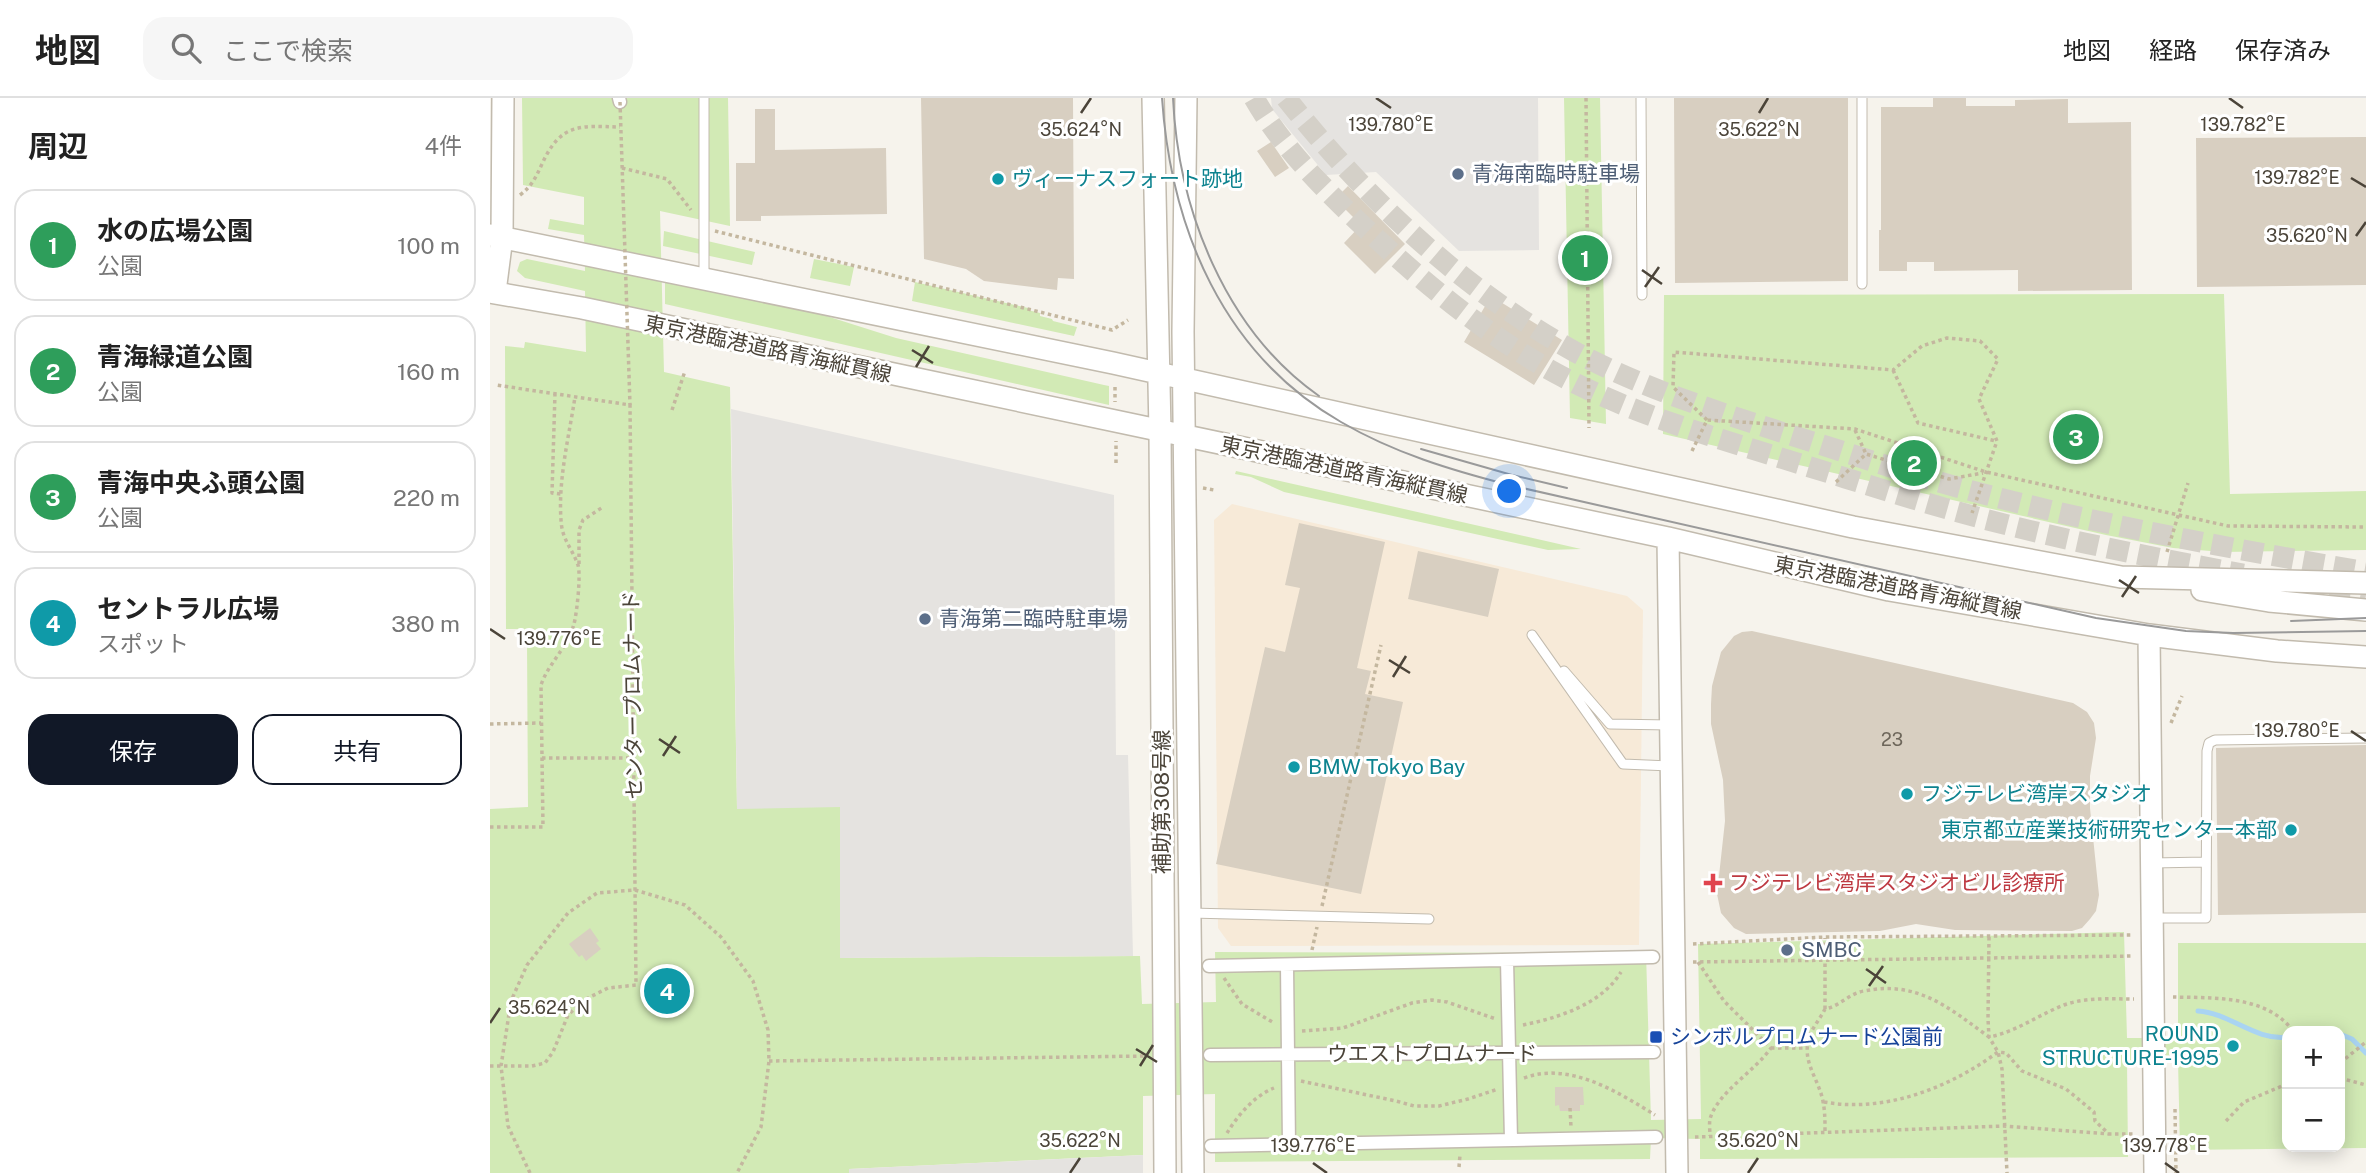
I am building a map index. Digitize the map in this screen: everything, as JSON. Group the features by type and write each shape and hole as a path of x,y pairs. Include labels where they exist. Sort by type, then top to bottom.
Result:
{"street":[{"path":"492,292 503,98"},
{"name":"補助第308号線","path":"1153,98 1160,431 1165,1173"},
{"name":"補助第308号線","path":"1186,98 1184,379 1193,1173"},
{"path":"496,236 1158,373 1853,527 2121,577 2269,601 2366,610"},
{"path":"490,261 492,292"},
{"name":"東京港臨港道路青海縦貫線","path":"492,292 582,308 1668,538 1889,590 2149,635 2366,657"},
{"path":"1668,538 1677,1173"},
{"path":"2121,577 2366,583"},
{"path":"2149,635 2155,1173"},
{"path":"1215,966 1653,957"},
{"path":"1507,960 1511,1140"},
{"path":"1287,965 1289,1145"},
{"name":"ウエストプロムナード","path":"1210,1055 1654,1052"},
{"path":"1218,1146 1656,1137"}],"lane":[{"path":"704,98 704,279"},
{"path":"1641,98 1642,295"},
{"path":"1862,98 1862,284"},
{"path":"1670,725 1610,724 1532,635 1623,764 1671,766"},
{"path":"2152,918 2206,918 2209,743 2215,740 2366,738"},
{"path":"2152,863 2206,862"},
{"path":"1190,913 1429,919"}],"path":[{"path":"1586,98 1589,428"},
{"name":"センタープロムナード","path":"501,1066 532,1066 545,1063 553,1052 568,1015 584,1000 608,988 636,985 629,405 619,99"},
{"path":"520,195 532,187 547,153 565,134 578,126 620,127"},
{"path":"622,168 667,179 705,228 1112,330 1128,320"},
{"path":"1972,513 1986,472 1997,441 1979,399 1998,359 1980,341 1947,338 1922,346 1894,370 1674,352 1673,387 1707,420 1855,429 1986,472 2228,526 2366,527"},
{"path":"1894,370 1918,423 1997,441"},
{"path":"672,410 685,371"},
{"path":"496,385 629,405"},
{"path":"1115,387 1115,407"},
{"path":"555,393 552,493 561,494"},
{"path":"575,397 561,494 561,522 564,537 579,566"},
{"path":"1692,450 1707,420"},
{"path":"1855,429 1866,454 1949,479 1986,472"},
{"path":"1115,463 1116,440"},
{"path":"1836,482 1866,454"},
{"path":"2167,552 2188,483"},
{"path":"1203,488 1214,490"},
{"path":"490,827 542,827 541,685 573,625 579,566 579,530 583,520 603,507"},
{"path":"1308,964 1381,645"},
{"path":"490,724 541,723"},
{"path":"542,758 633,758"},
{"path":"530,1173 508,1126 501,1066 511,1001 527,965 568,913 597,893 635,890 685,905 721,937 753,981 768,1030 769,1061 761,1127 737,1173"},
{"path":"1692,944 1825,937 2132,935"},
{"path":"1825,937 1825,1009 1810,1035 1807,1048 1809,1066 1824,1102 1825,1131"},
{"path":"1989,937 1989,1037"},
{"path":"1807,1048 1771,1048 1724,1001 1695,962 2133,956"},
{"path":"1215,966 1242,1004 1263,1018 1302,1031 1343,1028 1412,1003 1432,1000 1494,1017 1509,1025 1521,1026 1560,1016 1588,1003 1616,979 1629,958"},
{"path":"1825,1009 1834,1007 1861,991 1904,990 1933,998 1954,1010 1989,1037 1998,1052 2002,1069 2007,1173"},
{"path":"2173,997 2223,998 2249,1004 2280,1018 2288,1026"},
{"path":"1989,1037 2007,1033 2067,1004 2088,1000 2134,999"},
{"path":"2345,1059 2362,1045"},
{"path":"1710,1136 1710,1119 1727,1093 1771,1048"},
{"path":"1824,1102 1859,1106 1892,1101 1942,1084 1980,1065 1998,1052 2006,1053 2022,1071 2066,1089 2094,1112 2095,1121 2109,1134"},
{"path":"769,1061 1147,1056"},
{"path":"490,1066 501,1066"},
{"path":"1218,1146 1235,1119 1266,1091 1297,1080 1414,1106 1438,1106 1510,1085 1527,1076 1550,1072 1593,1081 1655,1115"},
{"path":"2345,1079 2366,1085"},
{"path":"2225,1121 2244,1102 2282,1086"},
{"path":"1695,1137 2004,1126 2134,1134"}],"shaded area":[{"name":"青海南臨時駐車場","path":"1271,98 1538,98 1539,250 1459,251 1376,172 1326,175 1272,109"},
{"name":"青海第二臨時駐車場","path":"731,409 1114,495 1116,755 1128,755 1133,956 840,958 840,807 737,809"},
{"path":"1232,504 1627,596 1643,610 1639,945 1231,946 1218,928 1214,520"},
{"path":"1143,1155 1143,1173 849,1173 849,1169"}],"green space":[{"path":"522,98 728,98 730,226 660,211 664,372 730,387 737,808 840,806 841,958 1140,956 1142,1004 1216,1002 1215,952 1646,953 1651,1120 1701,1119 1698,944 2124,932 2127,1038 2178,1038 2178,943 2366,943 2366,1148 2345,1148 2345,1026 2282,1026 2282,1149 2180,1150 2178,1060 2127,1061 2128,1157 1700,1159 1700,1139 1651,1138 1650,1159 1215,1162 1215,1094 1143,1096 1143,1155 849,1169 849,1173 490,1173 490,809 528,807 527,641 520,629 506,629 505,346 524,348 525,342 586,352 585,291 525,278 517,271 520,262 527,259 585,271 584,235 548,229 550,219 584,225 584,197 523,185"},
{"path":"1564,98 1600,98 1606,424 1570,418"},
{"path":"664,231 755,252 752,265 663,246"},
{"path":"814,259 854,267 850,286 810,278"},
{"path":"665,281 817,313 896,338 1109,386 1109,405 665,304"},
{"path":"915,282 1028,308 1040,313 1040,316 1077,327 1074,336 912,301"},
{"path":"2224,294 2230,494 2366,491 2366,550 2223,552 2173,548 1663,434 1664,295"},
{"path":"1236,471 1581,549 1548,550 1284,492 1251,477 1235,474"}],"building":[{"name":"ヴィーナスフォート跡地","path":"921,98 1073,98 1074,279 1058,278 1057,290 984,281 966,269 924,259"},
{"path":"1674,98 1848,98 1848,281 1675,283"},
{"path":"1933,98 1966,98 1966,106 2015,106 2015,100 2068,99 2068,123 2131,122 2132,290 2018,291 2018,270 1934,271 1934,262 1907,262 1907,271 1879,271 1881,107 1933,107"},
{"path":"755,109 775,109 775,150 886,148 887,214 761,216 761,221 736,221 736,163 755,163"},
{"path":"2366,137 2366,285 2197,287 2196,138"},
{"path":"1271,142 1289,168 1275,177 1257,151"},
{"path":"1348,186 1405,244 1375,274 1344,243 1361,225 1335,199"},
{"path":"1491,296 1562,340 1534,385 1464,342"},
{"path":"1299,523 1385,542 1357,668 1371,671 1365,694 1403,702 1361,894 1216,864 1265,647 1285,652 1300,588 1285,585"},
{"path":"1418,551 1499,569 1488,617 1408,599"},
{"name":"フジテレビ湾岸スタジオ","path":"1752,631 2073,703 2087,712 2094,723 2096,738 2090,776 2090,808 2099,895 2096,911 2090,919 2082,928 2072,931 1955,930 1916,924 1880,931 1746,934 1734,928 1721,913 1717,894 1725,821 1723,780 1711,724 1712,686 1721,652 1734,636"},
{"name":"東京都立産業技術研究センター本部","path":"2366,745 2366,913 2218,915 2216,748"},
{"path":"590,928 601,949 586,961 582,955 579,957 569,944"},
{"path":"1555,1087 1583,1087 1584,1105 1580,1105 1580,1111 1560,1111 1559,1105 1555,1106"}],"waterway":[{"path":"2198,1011 2221,1016 2264,1035 2282,1037"},
{"path":"2345,1036 2352,1039 2366,1053"}],"tunnel":[{"path":"1254,98 1304,167 1410,269 1509,345 1591,391 1708,435 1944,508 2093,545 2243,574"},
{"path":"1286,98 1317,136 1384,207 1456,272 1535,328 1577,353 1635,380 1724,414 1961,488 2112,524 2366,572"},
{"path":"2330,589 2366,595"}],"tram line":[{"path":"1162,98 1167,147 1191,240 1211,284 1235,324 1265,361 1300,394 1341,422 1381,443 1444,467 1509,485 2096,618 2186,631 2366,631"},
{"path":"1173,98 1185,182 1197,224 1213,264 1233,302 1257,337 1286,369 1319,396"},
{"path":"1421,449 1567,488"},
{"path":"2291,621 2366,618"}],"place":[{"name":"青海南臨時駐車場","path":"1458,174"},
{"name":"ヴィーナスフォート跡地","path":"998,179"},
{"name":"水の広場公園","path":"1585,258"},
{"name":"青海中央ふ頭公園","path":"2076,437"},
{"name":"青海緑道公園","path":"1914,463"},
{"name":"青海第二臨時駐車場","path":"925,619"},
{"name":"BMW Tokyo Bay","path":"1294,767"},
{"name":"フジテレビ湾岸スタジオ","path":"1907,794"},
{"name":"東京都立産業技術研究センター本部","path":"2291,830"},
{"name":"フジテレビ湾岸スタジオビル診療所","path":"1713,883"},
{"name":"SMBC","path":"1787,950"},
{"name":"セントラル広場","path":"667,991"},
{"name":"シンボルプロムナード公園前","path":"1656,1037"},
{"name":"ROUND STRUCTURE-1995","path":"2233,1046"}]}
